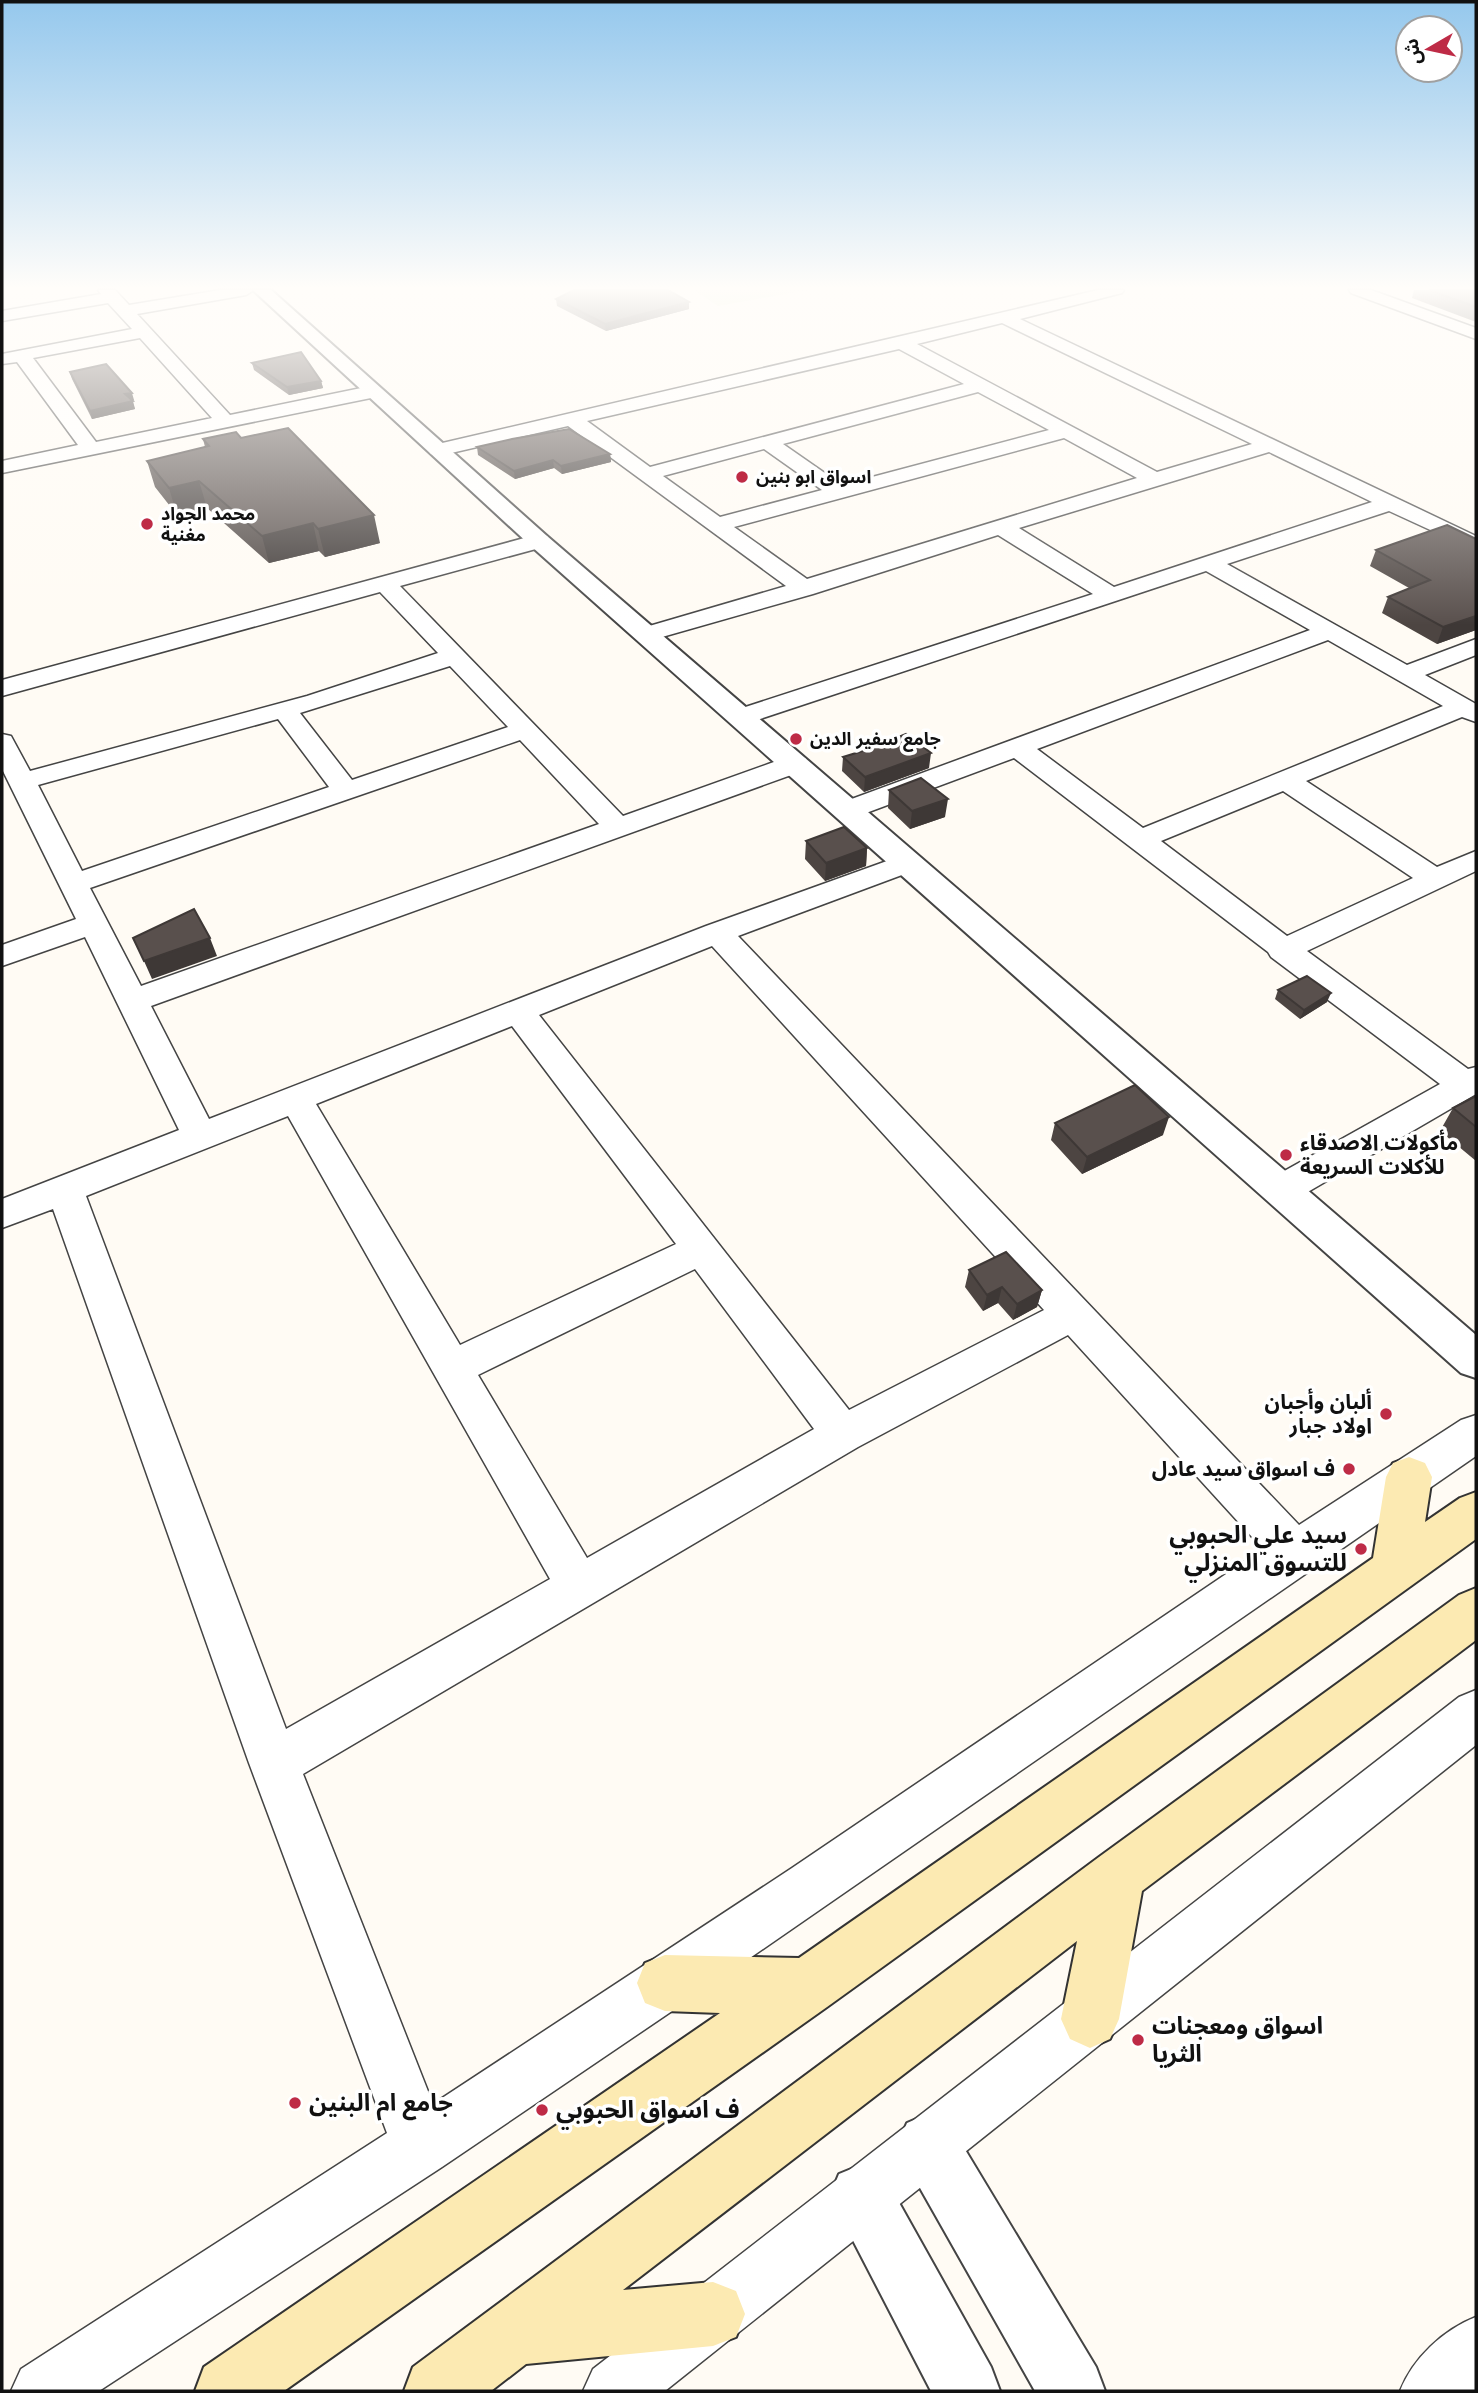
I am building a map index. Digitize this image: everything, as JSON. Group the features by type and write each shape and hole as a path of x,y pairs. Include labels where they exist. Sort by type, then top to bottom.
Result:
{"main road":[{"path":"1395,1571 1409,1477"},
{"path":"228,2391 807,1987 1476,1513"},
{"path":"436,2391 1118,1876 1476,1611"},
{"path":"1090,2019 1118,1876"},
{"path":"665,1983 807,1987"},
{"path":"514,2333 713,2314"}],"street":[{"path":"50,402 91,449"},
{"path":"207,402 225,421"},
{"path":"2,467 322,402"},
{"path":"382,402 1476,1360"},
{"path":"438,450 647,402"},
{"path":"647,474 921,402"},
{"path":"1011,402 1154,479"},
{"path":"1180,402 1476,544"},
{"path":"572,420 805,589"},
{"path":"718,525 1065,432"},
{"path":"770,443 838,492"},
{"path":"648,634 805,589 1271,445"},
{"path":"742,717 1391,503"},
{"path":"1002,527 1113,596"},
{"path":"2,688 539,541"},
{"path":"1210,564 1470,710"},
{"path":"384,583 618,827"},
{"path":"848,810 1330,631"},
{"path":"1406,674 1476,646"},
{"path":"23,781 316,701 455,656"},
{"path":"283,708 346,791"},
{"path":"1141,839 1285,780 1470,710"},
{"path":"73,884 525,730"},
{"path":"2,741 200,1136"},
{"path":"1017,747 1141,839 1282,950 1471,1082 1282,1190"},
{"path":"132,1002 795,764"},
{"path":"1285,780 1434,880"},
{"path":"1282,950 1476,860"},
{"path":"2,1214 717,933 908,863"},
{"path":"2,956 94,923"},
{"path":"717,933 1295,1552"},
{"path":"518,1012 843,1434"},
{"path":"296,1098 579,1587"},
{"path":"65,1190 274,1763 421,2146"},
{"path":"452,1368 701,1249"},
{"path":"274,1763 843,1434 1072,1314"},
{"path":"43,2391 421,2146 665,1983 1295,1552 1476,1433"},
{"path":"615,2391 1476,1714"},
{"path":"928,2144 1072,2391"},
{"path":"861,2196 967,2391"},
{"path":"1432,2391 1476,2347"}],"building":[{"path":"85,402 130,402 90,411"},
{"path":"288,428 374,515 318,529 313,523 262,536 199,481 169,488 147,461 209,446 203,439 236,432 241,438"},
{"path":"569,429 610,454 561,466 553,460 514,471 477,447 512,439"},
{"path":"1447,525 1476,539 1476,616 1443,627 1388,597 1430,580 1376,550"},
{"path":"906,734 931,753 865,777 843,757 869,749"},
{"path":"921,778 948,799 912,811 889,790"},
{"path":"844,827 867,848 826,863 806,841"},
{"path":"194,909 210,938 144,961 133,938"},
{"path":"1307,976 1331,993 1304,1010 1278,990"},
{"path":"1135,1085 1169,1117 1087,1157 1055,1123"},
{"path":"1476,1096 1476,1127 1453,1108"},
{"path":"1006,1252 1042,1290 1017,1304 1002,1287 987,1295 969,1270"}],"place":[{"name":"اسواق ابو بنين","path":"742,477"},
{"name":"محمد الجواد مغنية","path":"147,524"},
{"name":"جامع سفير الدين","path":"796,739"},
{"name":"مأكولات الاصدقاء للأكلات السريعة","path":"1286,1155"},
{"name":"ألبان وأجبان اولاد جبار","path":"1386,1414"},
{"name":"ف اسواق سيد عادل","path":"1349,1469"},
{"name":"سيد علي الحبوبي للتسوق المنزلي","path":"1361,1549"},
{"name":"اسواق ومعجنات الثريا","path":"1138,2040"},
{"name":"جامع ام البنين","path":"295,2103"},
{"name":"ف اسواق الحبوبي","path":"542,2110"}]}
